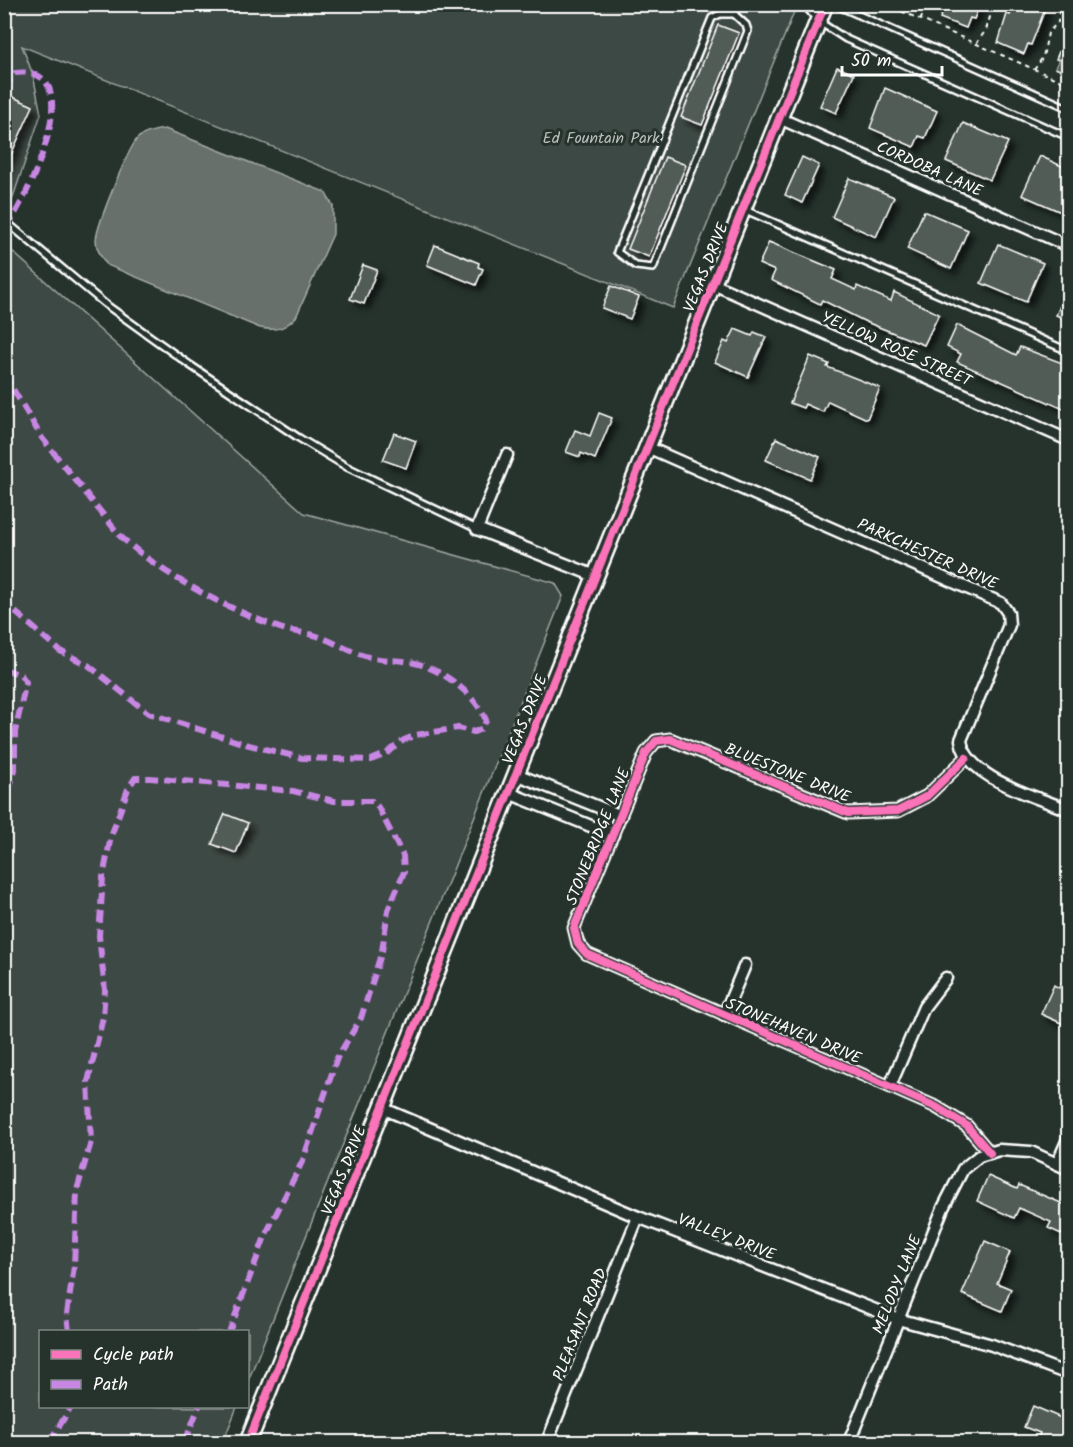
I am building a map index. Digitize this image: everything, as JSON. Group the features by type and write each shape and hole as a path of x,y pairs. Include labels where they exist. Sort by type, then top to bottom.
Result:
{"main road":[{"name":"VEGAS DRIVE","path":"248,1443 825,4"}],"street":[{"name":"CORDOBA LANE","path":"779,118 1068,246"},
{"name":"YELLOW ROSE STREET","path":"713,284 1068,440"},
{"name":"PARKCHESTER DRIVE","path":"647,447 1001,603 1008,613 1009,626 960,740 966,758"},
{"path":"507,454 477,529 595,576"},
{"name":"BLUESTONE DRIVE","path":"656,741 670,739 848,813 898,811 927,796 966,758"},
{"name":"STONEBRIDGE LANE","path":"579,944 574,928 646,753 656,741"},
{"path":"966,758 982,773 1068,810"},
{"path":"516,774 621,816"},
{"path":"509,793 613,835"},
{"name":"STONEHAVEN DRIVE","path":"579,944 587,954 936,1107 967,1126 990,1153"},
{"path":"724,1015 745,965"},
{"path":"890,1086 924,1007 946,978"},
{"name":"VALLEY DRIVE","path":"382,1108 638,1217 898,1319 992,1345 1068,1374"},
{"path":"1058,1164 1068,1139"},
{"path":"990,1153 999,1150 1031,1152 1068,1168"},
{"name":"MELODY LANE","path":"849,1443 943,1208 963,1169 979,1156 990,1153"},
{"name":"PLEASANT ROAD","path":"547,1443 638,1217"}],"lane":[{"path":"734,14 738,4"},
{"path":"804,4 818,21 846,39 1068,137"},
{"path":"834,4 1068,108"},
{"path":"720,14 734,14 746,25 748,31 653,268 636,267 617,252 712,18 720,14"},
{"path":"743,209 1068,351"},
{"path":"4,220 105,304 190,365 299,438 347,467 477,529"}],"path":[{"path":"885,4 1068,84"},
{"path":"920,20 930,4"},
{"path":"976,44 986,30 994,4"},
{"path":"1034,70 1043,57 1048,33 1058,22 1060,4"}],"green space":[{"name":"Ed Fountain Park","path":"5,5 797,5 673,308 22,46 33,75 41,114 5,221"},
{"path":"5,245 304,513 555,583 563,596 249,1379 249,1330 39,1330 39,1408 237,1408 223,1442 5,1442"}],"shaded area":[{"path":"165,129 325,192 333,206 333,234 296,317 288,324 276,329 260,328 107,265 101,257 96,244 98,232 128,154 139,137"}],"building":[{"path":"946,4 980,4 974,19 970,18 966,28 940,18"},
{"path":"1014,4 1047,4 1031,45 1028,44 1024,54 998,43 1007,14 1010,15"},
{"path":"718,25 739,33 702,125 681,117"},
{"path":"1068,29 1068,73 1055,68 1059,60 1056,59"},
{"path":"837,67 854,74 836,113 820,106"},
{"path":"885,88 937,111 925,138 919,136 914,147 870,128"},
{"path":"4,93 33,106 4,170"},
{"path":"963,123 1008,142 990,180 946,161"},
{"path":"1040,156 1068,169 1068,215 1022,195"},
{"path":"665,157 686,165 649,257 628,249"},
{"path":"802,157 819,165 802,203 785,195"},
{"path":"849,178 894,197 876,237 832,217"},
{"path":"924,211 968,230 951,269 907,249"},
{"path":"769,242 836,270 832,279 856,290 857,286 891,301 894,292 939,314 924,345 866,322 822,300 820,304 771,280 775,271 759,264"},
{"path":"998,244 1043,263 1026,302 981,283"},
{"path":"435,245 479,263 478,267 483,269 476,285 427,265"},
{"path":"363,265 377,270 364,304 350,299"},
{"path":"611,286 639,297 630,319 602,308"},
{"path":"1068,288 1068,320 1056,315"},
{"path":"957,325 1016,355 1020,347 1065,364 1068,369 1066,410 957,362 961,354 947,347"},
{"path":"735,329 752,336 754,332 766,337 748,377 715,362 724,341 728,343"},
{"path":"810,356 829,364 827,367 880,388 867,419 828,401 823,412 805,404 803,408 790,403"},
{"path":"599,413 612,418 595,459 581,453 580,457 566,452 575,430 590,436"},
{"path":"394,433 416,441 406,468 383,460"},
{"path":"776,438 820,457 810,479 766,460"},
{"path":"225,814 248,823 236,853 212,844"},
{"path":"1068,967 1068,1026 1041,1014 1054,985 1059,988"},
{"path":"988,1176 1017,1189 1019,1185 1068,1206 1068,1237 1048,1228 1051,1222 1019,1208 1014,1218 977,1201"},
{"path":"985,1241 1010,1252 997,1283 1011,1289 1002,1311 962,1294"},
{"path":"1033,1406 1068,1421 1068,1443 1050,1438 1048,1443 1037,1440 1040,1433 1024,1427"}],"marked path":[{"path":"4,89 15,73 38,76 50,90 52,112 47,138 37,167 4,231"},
{"path":"4,374 42,438 120,536 155,564 215,600 277,627 317,636 368,657 409,662 432,669 460,686 475,702 486,720 483,728 474,732 458,728 416,735 404,740 386,754 371,760 302,758 245,744 148,713 88,665 60,651 4,602"},
{"path":"4,669 21,675 26,682 15,732 15,770 4,807"},
{"path":"69,1330 67,1314 74,1266 77,1190 91,1142 88,1082 103,1017 105,990 99,936 103,877 111,836 128,789 135,778 293,791 334,801 372,801 378,807 403,856 404,872 388,910 382,951 361,1018 337,1058 303,1160 266,1234 230,1330"},
{"path":"49,1442 71,1408"},
{"path":"185,1442 198,1408"}],"cycle path":[{"path":"248,1442 825,4"},
{"path":"966,758 927,796 898,811 848,813 670,739 656,741 646,753 574,928 578,944 587,954 936,1107 967,1126 990,1153"}]}
